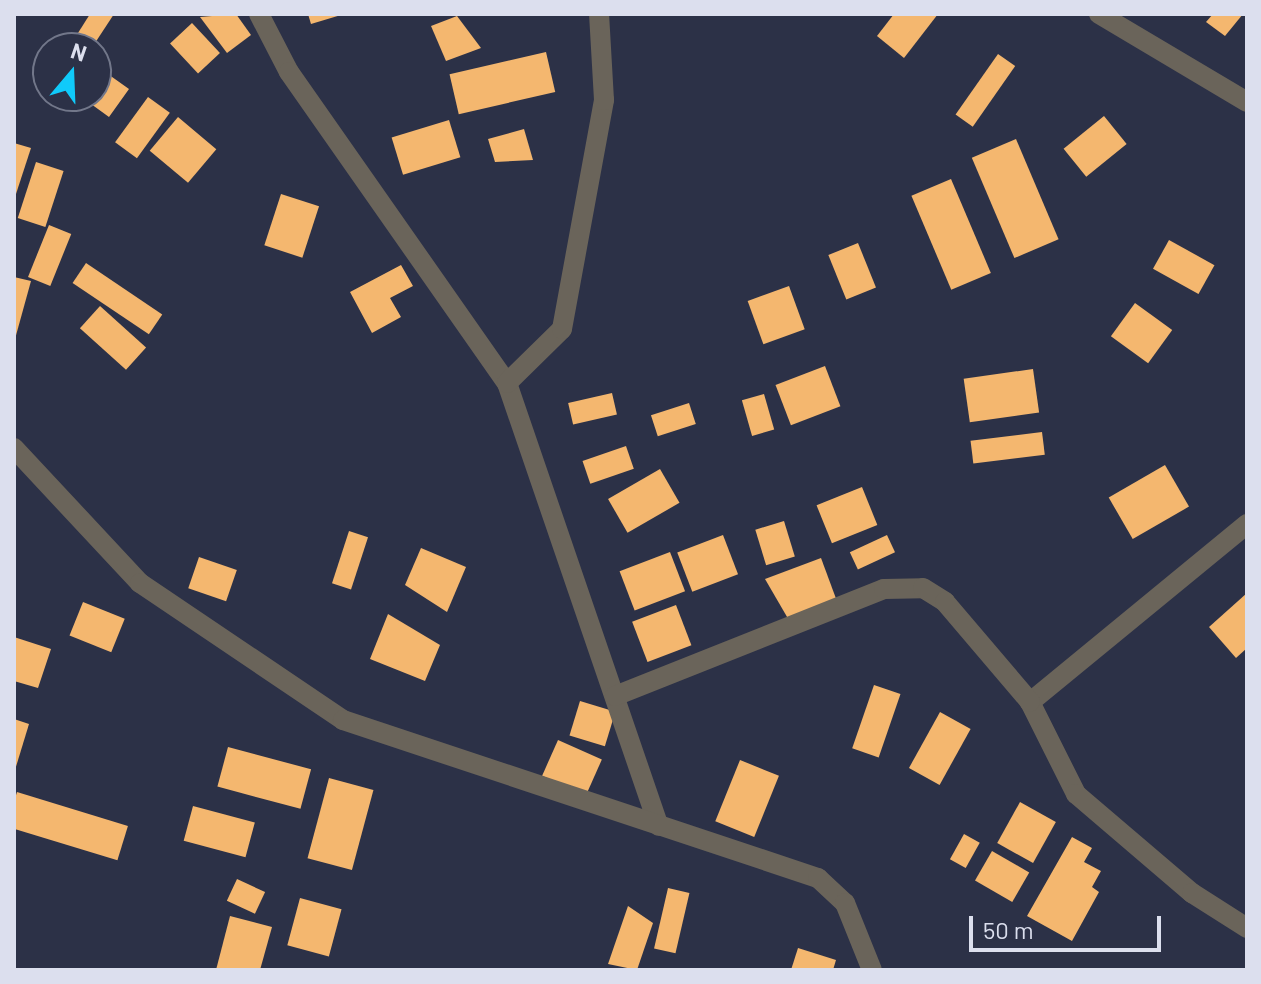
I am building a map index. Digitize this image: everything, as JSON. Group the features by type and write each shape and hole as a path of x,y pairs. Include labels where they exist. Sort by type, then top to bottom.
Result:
{"street":[{"path":"259,14 289,72 507,383 659,826"},
{"path":"507,383 562,329 604,100 599,14"},
{"path":"1099,14 1247,102"},
{"path":"14,448 140,583 343,720 818,878 845,903 872,970"},
{"path":"1030,702 1247,524"},
{"path":"615,696 884,589 923,588 945,602 1030,702 1076,794 1192,893 1247,928"}],"building":[{"path":"90,14 114,14 102,32 79,32"},
{"path":"236,14 251,35 227,53 200,17"},
{"path":"308,14 341,14 341,15 311,24"},
{"path":"894,14 938,14 904,58 877,36"},
{"path":"1213,14 1243,14 1225,36 1206,22"},
{"path":"457,16 481,48 446,61 431,26"},
{"path":"192,23 220,53 198,73 170,43"},
{"path":"546,52 555,92 459,114 450,74"},
{"path":"998,54 1015,66 973,127 956,115"},
{"path":"112,77 129,89 109,117 102,112 112,112"},
{"path":"148,97 170,113 137,158 115,142"},
{"path":"1104,116 1127,144 1086,177 1064,149"},
{"path":"178,117 216,149 188,183 150,151"},
{"path":"449,120 460,157 403,175 392,138"},
{"path":"524,129 533,160 495,162 488,139"},
{"path":"1016,139 1059,239 1014,258 972,158"},
{"path":"14,143 31,148 15,197 14,197"},
{"path":"36,162 64,171 45,227 18,218"},
{"path":"951,179 991,273 951,290 911,196"},
{"path":"281,194 319,206 302,258 264,245"},
{"path":"49,225 71,234 50,286 28,277"},
{"path":"1169,240 1214,265 1198,294 1153,269"},
{"path":"858,243 876,288 846,299 828,255"},
{"path":"86,263 162,314 149,334 73,283"},
{"path":"401,265 413,286 390,298 401,317 372,333 350,292"},
{"path":"14,277 31,281 15,339 14,339"},
{"path":"789,286 805,329 763,344 748,301"},
{"path":"1135,303 1172,330 1148,363 1111,336"},
{"path":"100,306 146,347 126,370 80,328"},
{"path":"825,366 840,406 791,425 776,385"},
{"path":"1033,369 1039,413 970,422 964,379"},
{"path":"612,393 617,414 573,425 568,403"},
{"path":"764,394 774,430 752,436 742,400"},
{"path":"689,403 696,424 658,436 651,415"},
{"path":"1042,432 1045,455 973,464 971,441"},
{"path":"626,446 634,469 590,484 583,461"},
{"path":"1165,465 1189,507 1133,539 1109,498"},
{"path":"660,469 680,503 628,533 608,499"},
{"path":"862,487 877,525 832,543 817,505"},
{"path":"784,521 795,556 766,565 755,530"},
{"path":"349,531 368,537 351,589 332,583"},
{"path":"723,535 738,574 692,592 677,553"},
{"path":"887,535 895,552 858,570 850,552"},
{"path":"421,548 466,567 447,612 405,585"},
{"path":"670,552 685,591 635,611 620,571"},
{"path":"199,557 237,570 226,601 188,588"},
{"path":"821,558 838,604 790,622 765,579"},
{"path":"1247,593 1247,648 1236,658 1209,627"},
{"path":"83,602 125,619 111,652 70,635"},
{"path":"676,605 691,645 648,662 632,622"},
{"path":"388,614 440,645 425,681 370,659"},
{"path":"14,637 51,649 38,688 14,681"},
{"path":"874,685 900,694 879,757 852,748"},
{"path":"580,701 615,712 605,746 569,735"},
{"path":"940,712 971,729 940,785 909,768"},
{"path":"14,719 29,724 15,770 14,770"},
{"path":"558,740 602,760 586,795 542,776"},
{"path":"228,747 311,769 300,809 217,787"},
{"path":"740,760 779,776 754,837 715,821"},
{"path":"329,778 373,790 352,870 308,858"},
{"path":"17,792 128,826 117,860 14,829"},
{"path":"1020,802 1056,822 1033,863 997,843"},
{"path":"193,806 255,823 246,857 184,841"},
{"path":"964,834 980,843 966,868 950,859"},
{"path":"1072,837 1092,848 1084,862 1101,871 1092,887 1099,892 1072,941 1027,916"},
{"path":"992,851 1029,872 1012,902 975,880"},
{"path":"237,879 265,892 255,914 227,901"},
{"path":"668,888 689,893 675,953 654,948"},
{"path":"300,898 342,909 329,956 287,945"},
{"path":"628,906 653,923 637,970 608,964"},
{"path":"230,916 272,927 260,970 216,970"},
{"path":"798,948 836,960 833,970 791,970"}]}
